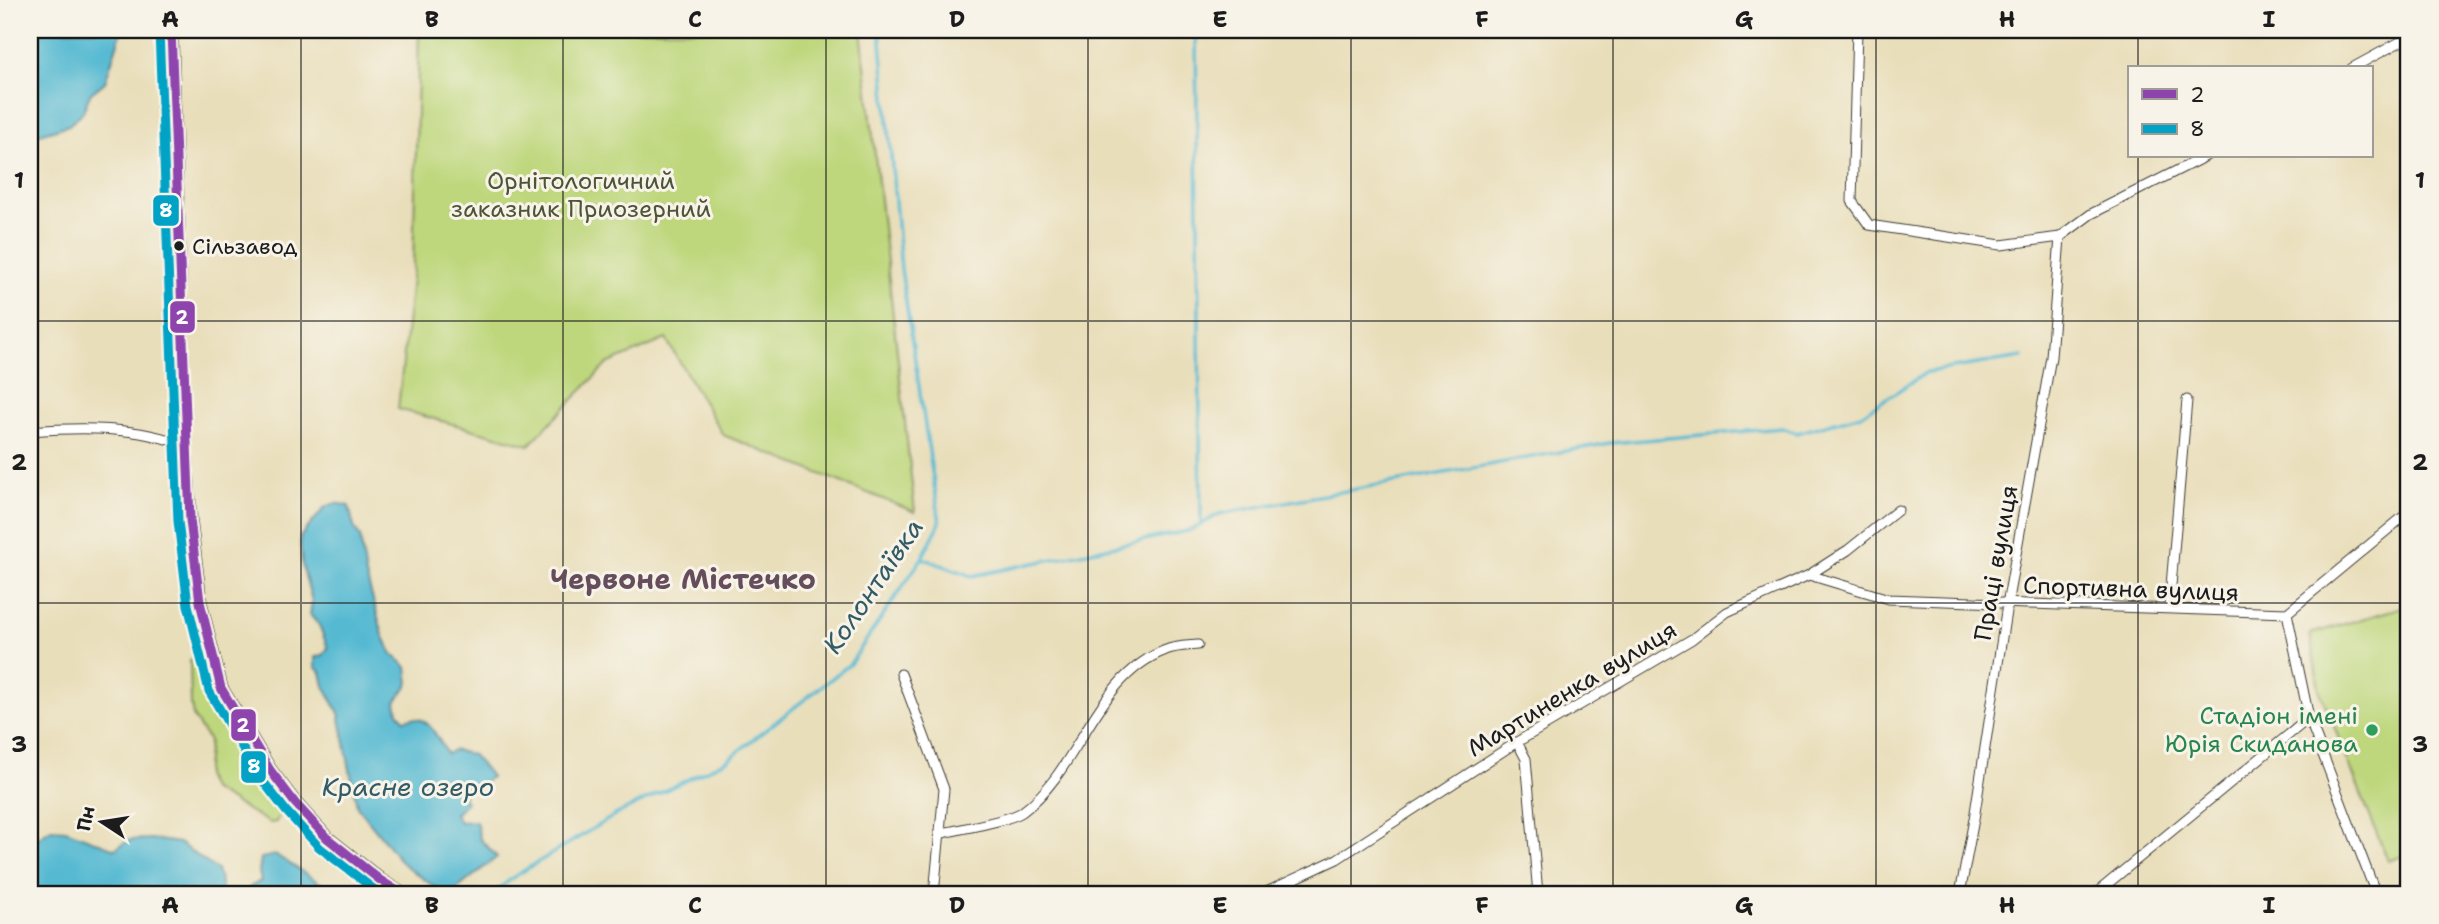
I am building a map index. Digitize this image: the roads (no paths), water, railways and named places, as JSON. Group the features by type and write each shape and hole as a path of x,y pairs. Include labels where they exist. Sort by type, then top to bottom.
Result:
{"main road":[{"path":"171,30 190,520 200,602 221,688 270,770 295,803 327,838 402,894"}],"street":[{"path":"1857,30 1852,201 1869,225 2001,245 2060,237 2091,214 2202,158"},
{"path":"2356,66 2409,37"},
{"name":"Праці вулиця","path":"1959,894 2051,358 2060,237"},
{"path":"2169,609 2187,400"},
{"path":"30,431 71,428 117,431 186,446"},
{"name":"Мартиненка вулиця","path":"1262,894 1337,859 1517,742 1692,639 1727,612 1809,575 1848,550 1898,510"},
{"path":"2375,894 2309,718 2287,613 2409,512"},
{"name":"Спортивна вулиця","path":"1809,575 1889,599 2287,613"},
{"path":"939,834 1019,814 1057,777 1108,696 1127,674 1167,649 1198,645"},
{"path":"901,674 944,789 934,894"},
{"path":"2095,894 2309,718"},
{"path":"1517,742 1526,759 1538,894"}],"water":[{"path":"30,30 122,30 105,82 90,94 83,112 69,125 30,137"},
{"name":"Красне озеро","path":"336,503 349,506 354,527 360,537 366,575 383,635 392,654 407,667 409,683 396,702 398,712 404,720 412,718 426,722 447,754 454,750 473,755 491,777 480,785 470,786 463,795 466,803 455,814 460,822 476,821 480,839 497,857 451,894 439,890 403,864 357,806 339,713 324,686 321,672 315,667 315,657 322,656 328,648 319,625 310,615 312,601 302,565 300,537 325,507"},
{"path":"51,829 66,830 115,849 129,840 151,839 179,843 217,870 221,894 30,894 32,842"},
{"path":"276,855 337,894 249,894 250,887 261,881 261,858"}],"waterway":[{"name":"Колонтаївка","path":"493,894 512,878 617,814 727,760 850,664 922,558 940,523 901,269 880,30"},
{"path":"1196,30 1201,525"},
{"path":"922,558 972,576 1192,530 1219,514 1610,443 1782,428 1797,433 1861,415 1927,372 2022,357"}],"place":[{"name":"Сільзавод","path":"179,246"},
{"name":"Стадiон імені Юрія Скиданова","path":"2372,730"}],"district":[{"name":"Червоне Містечко","path":"683,579"}],"park label":[{"name":"Орнiтологичний заказник Приозерний","path":"581,195"}]}
